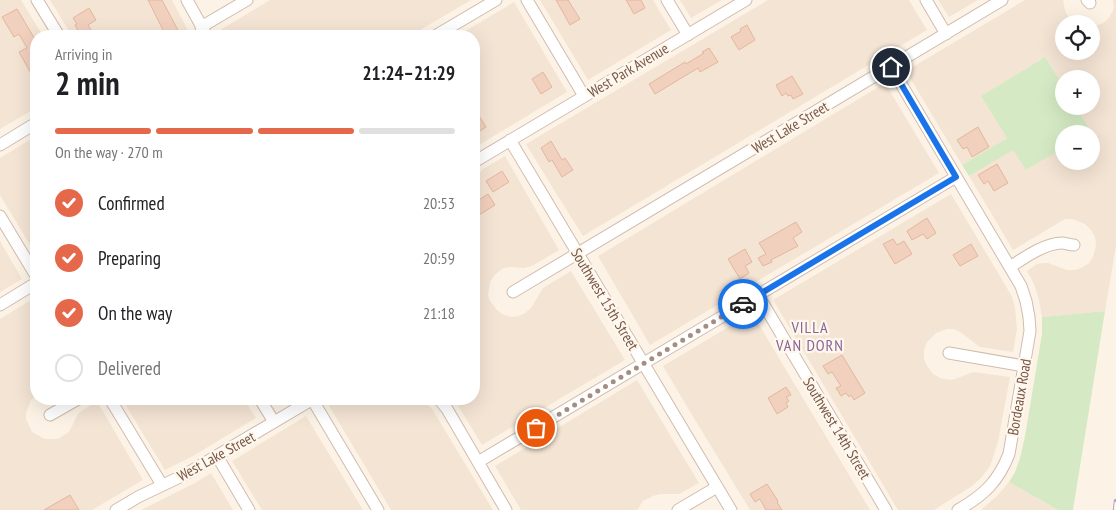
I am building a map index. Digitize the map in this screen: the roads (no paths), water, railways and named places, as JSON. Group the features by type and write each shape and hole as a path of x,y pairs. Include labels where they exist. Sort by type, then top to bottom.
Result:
{"street":[{"path":"37,0 55,30"},
{"path":"187,0 203,30"},
{"path":"207,30 247,0"},
{"path":"445,30 496,0"},
{"path":"527,0 584,96"},
{"path":"667,0 688,35"},
{"name":"West Park Avenue","path":"480,158 746,0"},
{"path":"926,0 946,34"},
{"name":"West Lake Street","path":"513,292 1002,0"},
{"name":"Bordeaux Road","path":"891,67 1021,286 1029,317 1029,339 1009,454 996,480 986,491 958,510"},
{"path":"0,145 30,127"},
{"name":"Southwest 15th Street","path":"510,140 731,510"},
{"path":"478,462 956,177"},
{"path":"0,216 30,266"},
{"path":"1010,267 1034,252 1048,246 1061,243 1074,245"},
{"path":"0,305 30,287"},
{"name":"Southwest 14th Street","path":"758,295 886,510"},
{"path":"949,354 1024,366"},
{"path":"50,415 68,405"},
{"path":"114,405 162,485"},
{"path":"264,405 274,422"},
{"name":"West Lake Street","path":"118,510 162,485 186,474 303,405"},
{"path":"317,405 378,510"},
{"path":"444,405 506,510"},
{"path":"217,456 249,510"},
{"path":"678,510 717,487"}],"railway":[{"path":"1115,510 1116,501"}],"district":[{"name":"VILLA VAN DORN","path":"810,336"}]}
